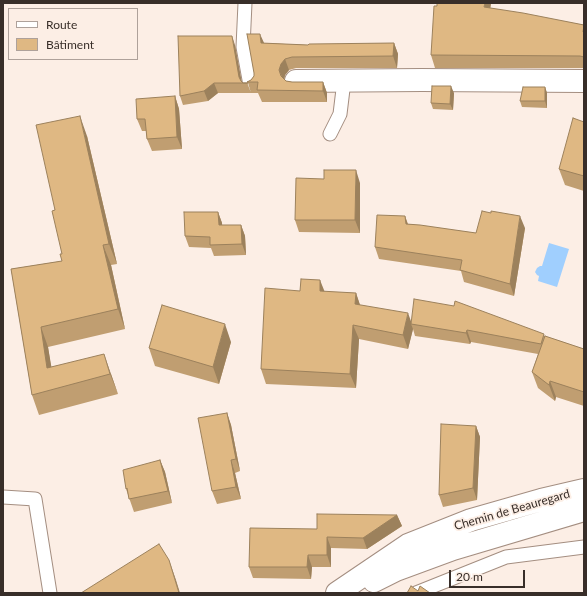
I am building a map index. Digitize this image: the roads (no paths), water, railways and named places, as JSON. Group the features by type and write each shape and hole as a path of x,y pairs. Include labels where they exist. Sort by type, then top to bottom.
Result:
{"street":[{"path":"296,81 584,81"},
{"name":"Chemin de Beauregard","path":"337,593 408,545 471,520 541,500 584,490"},
{"name":"Chemin de Beauregard","path":"350,593 396,570 453,549 584,510"}],"lane":[{"path":"245,3 243,47 250,85"},
{"path":"330,134 340,114 344,81"},
{"path":"3,497 35,498 50,593"},
{"path":"416,593 506,557 584,547"}],"water":[{"path":"549,243 569,249 557,287 538,281 539,276 535,272 537,268 542,266"}]}
